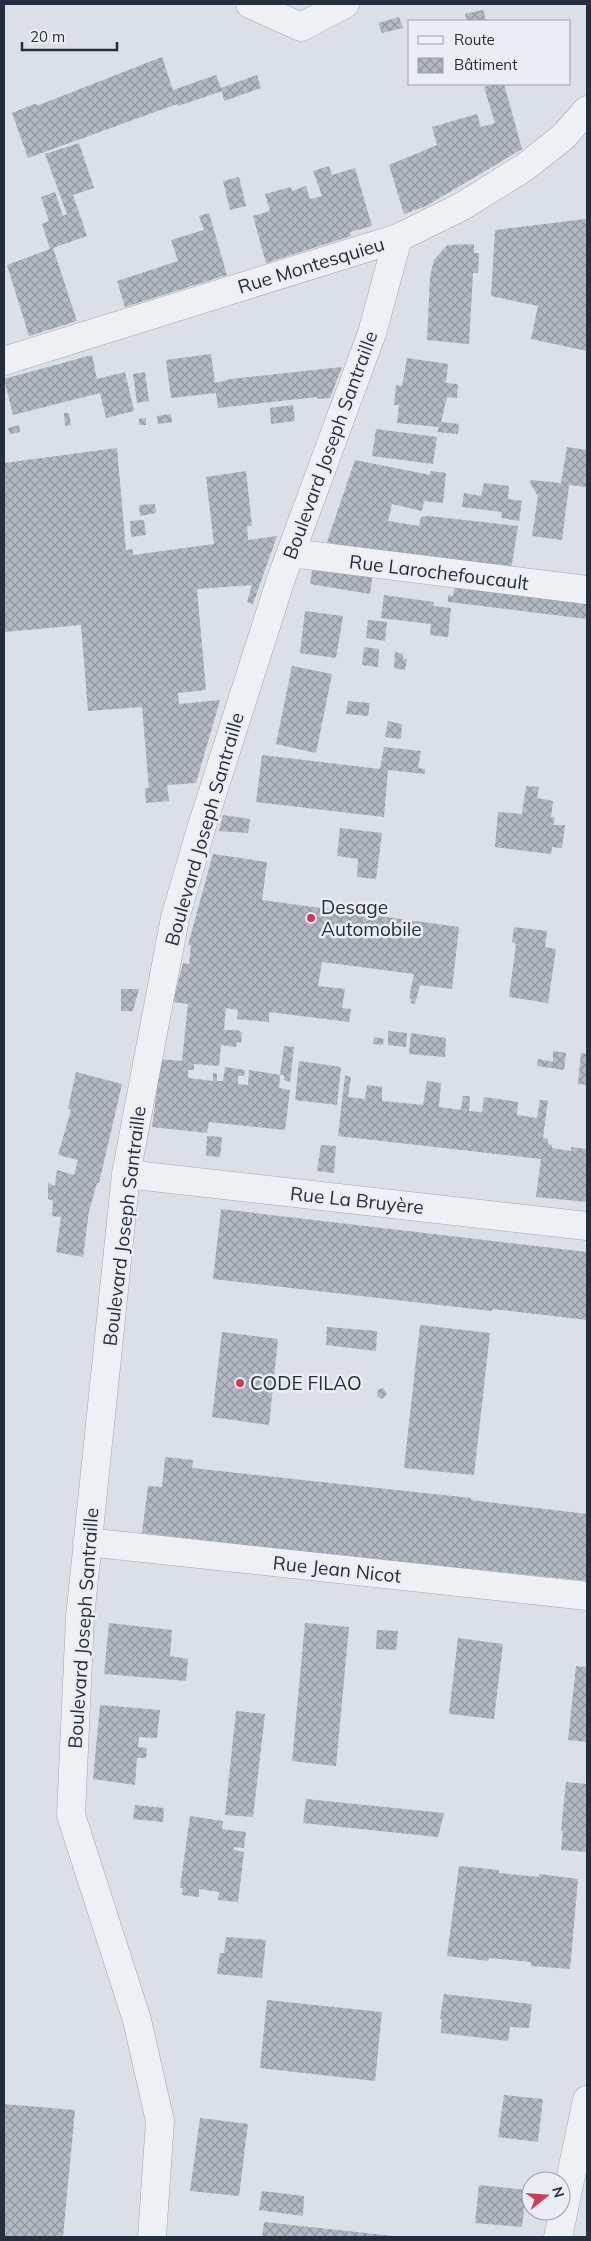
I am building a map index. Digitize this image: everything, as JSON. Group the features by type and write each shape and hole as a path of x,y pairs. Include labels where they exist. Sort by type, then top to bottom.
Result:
{"street":[{"path":"250,4 301,27 345,4"},
{"name":"Rue Montesquieu","path":"4,361 398,238 461,207 525,167 564,137 587,110"},
{"name":"Boulevard Joseph Santraille","path":"152,2237 160,2121 137,2020 71,1815 80,1617 126,1174 175,918 236,717 291,553 372,332 398,238"},
{"name":"Rue Larochefoucault","path":"291,553 587,590"},
{"name":"Rue La Bruyère","path":"126,1174 587,1226"},
{"name":"Rue Jean Nicot","path":"87,1542 587,1596"},
{"path":"558,2237 587,2100"}],"building":[{"path":"483,10 486,20 467,20 465,14"},
{"path":"399,17 403,28 382,33 378,23"},
{"path":"162,57 173,90 216,75 221,88 257,75 261,88 224,101 222,91 178,106 177,104 28,158 12,113 34,104 39,105"},
{"path":"504,85 522,149 426,206 404,214 389,165 437,145 432,127 477,114 481,127 495,123 484,87"},
{"path":"79,143 94,188 73,195 87,236 53,248 77,321 29,336 7,265 50,249 42,224 49,221 41,197 55,192 63,216 67,214 45,154"},
{"path":"329,166 332,175 355,168 372,226 350,232 351,236 266,263 253,216 270,211 265,194 291,187 292,191 306,186 310,199 322,196 313,171"},
{"path":"239,177 246,206 230,210 223,181"},
{"path":"209,213 227,275 125,307 117,281 178,261 171,240 204,230 199,216"},
{"path":"587,220 587,351 531,339 538,306 491,296 495,230"},
{"path":"474,244 474,253 479,253 478,273 473,273 469,344 427,340 430,277 434,260 447,245"},
{"path":"211,354 215,383 231,379 342,367 330,398 318,399 317,397 218,408 216,393 171,398 166,360"},
{"path":"92,355 97,379 125,372 134,411 106,418 100,393 13,415 4,379"},
{"path":"407,358 448,364 446,383 458,384 457,398 447,397 441,422 459,424 458,434 437,432 439,427 397,423 399,405 394,405 396,385 402,386"},
{"path":"145,372 149,401 137,403 133,374"},
{"path":"293,405 295,421 271,424 270,408"},
{"path":"64,413 69,413 71,425 65,426"},
{"path":"171,414 172,422 158,424 157,416"},
{"path":"146,418 146,425 139,425 139,419"},
{"path":"19,425 20,432 10,434 8,428"},
{"path":"376,429 437,437 433,464 372,456"},
{"path":"567,447 587,450 587,487 569,485 562,540 532,536 538,496 530,483 531,480 561,483"},
{"path":"117,448 126,550 133,549 133,555 214,544 206,477 246,471 252,526 247,526 248,540 277,536 253,604 247,602 252,585 197,589 206,690 178,693 179,704 220,700 196,783 167,785 169,801 146,803 145,788 149,788 142,707 88,711 81,625 4,632 4,463"},
{"path":"355,460 430,475 431,471 446,473 443,503 424,501 422,511 392,504 388,521 419,526 421,517 428,516 518,526 511,570 361,550 327,542"},
{"path":"484,483 509,486 508,499 522,501 519,521 501,518 502,512 462,507 464,493 481,496"},
{"path":"155,504 156,513 140,516 139,505"},
{"path":"144,520 146,535 131,537 130,521"},
{"path":"313,563 373,572 370,594 310,584"},
{"path":"456,581 587,599 587,619 448,602 448,595 453,596"},
{"path":"384,595 434,602 433,606 451,608 448,637 430,635 431,624 381,618"},
{"path":"305,611 343,616 336,658 300,653"},
{"path":"368,620 387,622 385,641 366,638"},
{"path":"364,647 379,649 378,667 362,665"},
{"path":"395,652 403,654 403,659 407,659 405,670 394,668"},
{"path":"292,666 332,674 316,753 276,744"},
{"path":"348,701 370,703 368,716 346,714"},
{"path":"388,721 402,724 401,739 385,737"},
{"path":"384,747 421,751 418,768 425,769 425,774 388,770 384,817 256,802 262,755 380,769"},
{"path":"526,786 539,787 537,798 553,801 551,817 555,818 553,825 565,825 562,848 552,847 551,854 495,847 498,812 522,814"},
{"path":"223,815 250,819 248,833 219,831"},
{"path":"340,828 382,833 376,879 357,877 358,859 337,856"},
{"path":"213,854 267,862 262,900 459,927 452,989 420,985 415,1004 410,1003 412,999 409,998 414,974 322,962 318,986 345,989 342,1008 351,1009 349,1022 269,1012 269,1022 237,1019 238,1010 226,1008 224,1030 238,1030 242,1033 241,1043 237,1042 236,1047 221,1045 219,1066 194,1064 194,1070 188,1070 188,1078 213,1081 213,1073 217,1074 217,1081 223,1081 225,1067 245,1070 244,1076 238,1076 238,1084 248,1085 249,1070 280,1075 279,1088 290,1090 285,1130 209,1122 207,1133 152,1127 161,1059 182,1061 188,1004 173,1002 183,963 189,964 191,945 188,945"},
{"path":"514,927 547,931 545,947 556,949 548,1003 509,997 516,944 512,942"},
{"path":"121,989 139,989 133,1011 121,1011"},
{"path":"388,1031 407,1033 406,1047 388,1045"},
{"path":"411,1033 446,1038 445,1057 409,1054"},
{"path":"374,1037 384,1039 383,1045 373,1044"},
{"path":"284,1046 294,1047 290,1082 284,1080 284,1075 280,1075"},
{"path":"553,1051 566,1053 564,1070 537,1066 538,1059 553,1062"},
{"path":"581,1053 587,1054 587,1085 578,1084"},
{"path":"299,1061 341,1067 337,1105 295,1100"},
{"path":"76,1072 122,1084 99,1183 97,1183 89,1211 83,1257 56,1252 61,1217 52,1216 53,1201 48,1199 48,1183 55,1186 57,1170 74,1175 78,1160 58,1155 71,1110 68,1108"},
{"path":"345,1075 351,1077 348,1097 365,1099 367,1085 382,1087 382,1101 423,1105 427,1081 441,1083 439,1107 461,1110 463,1096 470,1096 469,1111 482,1112 484,1097 518,1102 517,1115 537,1118 540,1100 548,1100 543,1138 548,1139 548,1144 552,1145 552,1148 571,1151 571,1147 587,1149 587,1202 536,1197 541,1159 338,1136"},
{"path":"207,1136 222,1137 220,1157 206,1156"},
{"path":"321,1145 336,1146 334,1173 317,1171"},
{"path":"221,1209 587,1252 587,1320 213,1279"},
{"path":"420,1325 490,1333 474,1475 404,1468"},
{"path":"327,1327 377,1331 376,1351 326,1345"},
{"path":"222,1332 278,1339 269,1425 212,1417"},
{"path":"383,1388 387,1394 382,1399 377,1396 378,1390"},
{"path":"165,1457 193,1460 192,1468 471,1498 471,1500 587,1514 587,1581 463,1568 463,1570 142,1533 148,1486 162,1487"},
{"path":"109,1623 172,1630 170,1656 188,1659 186,1681 104,1674"},
{"path":"305,1623 349,1627 336,1766 292,1761"},
{"path":"377,1630 398,1631 396,1650 376,1649"},
{"path":"458,1638 503,1644 494,1719 449,1714"},
{"path":"576,1666 587,1667 587,1742 568,1740"},
{"path":"100,1705 160,1710 157,1738 139,1737 138,1747 147,1748 146,1758 137,1758 135,1785 93,1779"},
{"path":"236,1711 265,1714 253,1817 225,1815"},
{"path":"566,1782 587,1784 587,1852 561,1850"},
{"path":"306,1799 444,1813 438,1837 303,1823"},
{"path":"135,1805 164,1808 163,1822 133,1819"},
{"path":"190,1816 223,1821 222,1829 246,1832 244,1848 234,1847 234,1850 244,1852 238,1902 218,1900 219,1892 199,1889 199,1897 182,1895 183,1888 180,1888"},
{"path":"459,1866 499,1870 499,1873 539,1877 539,1874 578,1879 570,1969 531,1966 531,1962 489,1958 488,1961 447,1956"},
{"path":"226,1937 266,1940 262,1978 217,1974 220,1953 224,1953"},
{"path":"444,1994 532,2004 529,2028 510,2027 508,2041 441,2033 442,2019 440,2019"},
{"path":"267,2000 382,2012 375,2081 260,2068"},
{"path":"504,2095 543,2099 538,2142 498,2137"},
{"path":"4,2104 75,2110 63,2237 4,2237"},
{"path":"200,2118 248,2124 239,2196 190,2191"},
{"path":"479,2185 521,2189 522,2227 475,2223"},
{"path":"262,2191 304,2196 303,2216 259,2210"},
{"path":"264,2222 393,2236 393,2237 262,2237"}],"place":[{"name":"Desage Automobile","path":"311,918"},
{"name":"CODE FILAO","path":"240,1383"}]}
